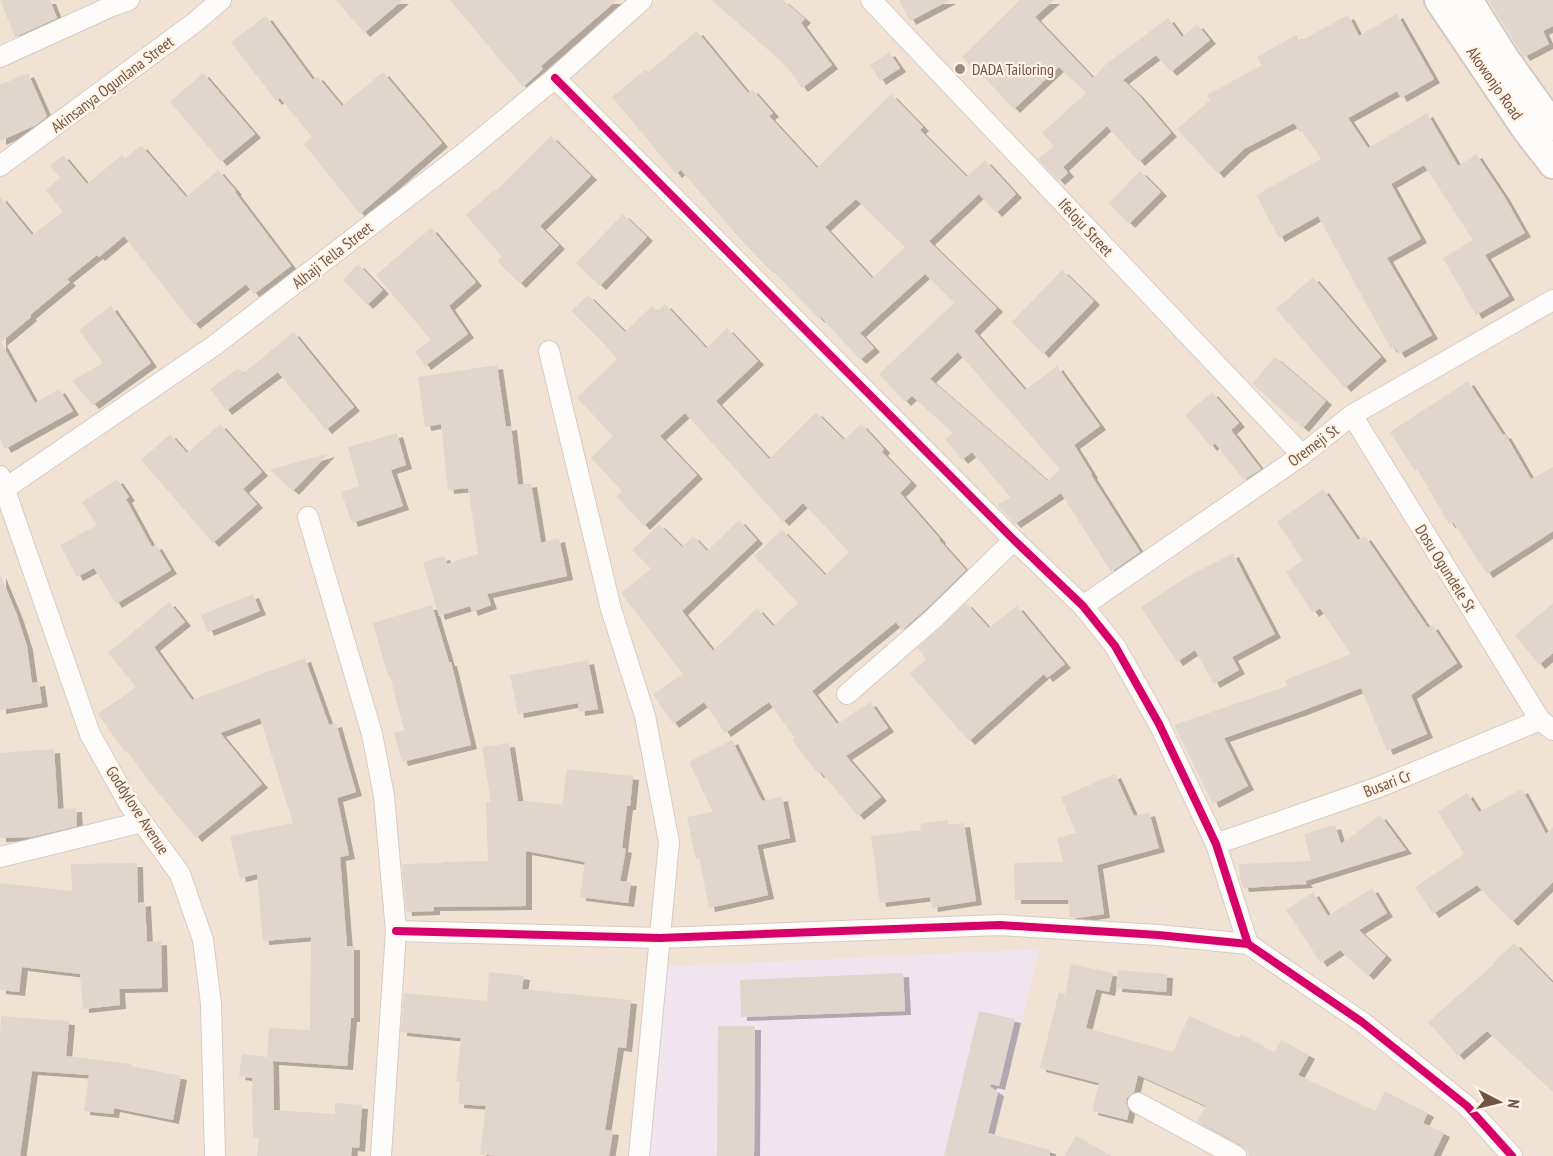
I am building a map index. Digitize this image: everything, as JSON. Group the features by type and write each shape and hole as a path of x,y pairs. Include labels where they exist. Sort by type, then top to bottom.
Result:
{"main road":[{"name":"Akowonjo Road","path":"1439,0 1526,129 1553,164"},
{"name":"Akowonjo Road","path":"1468,0 1505,59 1553,126"}],"street":[{"path":"0,57 129,0"},
{"name":"Akinsanya Ogunlana Street","path":"0,166 194,23 221,0"},
{"name":"Alhaji Tella Street","path":"2,486 215,345 463,154 555,78 642,0"},
{"name":"Ifeloju Street","path":"871,0 1302,455"},
{"path":"555,78 1014,540 1083,606 1114,646 1159,724 1216,844 1248,944"},
{"name":"Oremeji St","path":"1083,606 1302,455 1352,415 1553,300"},
{"path":"549,351 611,609 645,716 669,842 639,1156"},
{"name":"Dosu Ogundele St","path":"1352,415 1546,725"},
{"name":"Goddylove Avenue","path":"2,486 90,734 129,804 180,874 203,940 211,1004 215,1156"},
{"path":"308,517 372,734 384,796 396,931 381,1156"},
{"path":"847,694 932,620 1014,540"},
{"name":"Busari Cr","path":"1216,844 1546,725"},
{"path":"0,857 142,822"},
{"path":"396,931 660,938 1000,925 1158,935 1248,944 1362,1022 1467,1106 1512,1156"},
{"path":"1138,1103 1236,1156"}],"shaded area":[{"path":"0,0 1553,0 1553,1156 0,1156"},
{"path":"1039,949 989,1156 643,1156 660,967"}],"building":[{"path":"0,0 50,0 57,18 15,37"},
{"path":"336,0 403,0 364,33"},
{"path":"450,0 617,0 541,66 543,69 523,87"},
{"path":"712,0 783,0 805,19 801,23 832,65 802,88 786,66"},
{"path":"899,0 950,0 910,21"},
{"path":"1020,0 1054,0 1035,17 1093,78 1105,65 1168,18 1182,37 1197,24 1210,40 1171,72 1156,55 1123,80 1171,133 1139,162 1107,126 1063,167 1068,173 1059,181 1038,159 1054,146 1042,133 1086,93 1059,67 1014,109 962,57"},
{"path":"1488,0 1553,0 1553,26 1543,31 1549,44 1524,57"},
{"path":"1397,14 1434,79 1401,98 1397,91 1348,118 1368,148 1427,113 1458,166 1476,154 1525,233 1485,255 1509,296 1476,315 1443,258 1473,240 1424,165 1391,184 1421,239 1387,258 1432,335 1399,354 1394,346 1391,349 1318,216 1279,238 1256,195 1321,159 1302,131 1300,132 1294,123 1244,149 1218,174 1177,129 1210,100 1207,95 1262,65 1257,57 1296,35 1300,41 1348,15 1359,36"},
{"path":"266,16 313,80 317,76 342,106 383,72 442,143 360,214 304,144 312,137 280,98 276,101 231,42"},
{"path":"697,31 748,93 752,89 773,113 769,116 817,168 891,94 923,127 920,130 967,177 985,160 1016,194 996,213 979,194 929,241 997,308 974,331 1025,390 1057,366 1100,426 1074,445 1140,552 1111,572 1061,493 1015,524 997,505 1010,497 972,452 962,460 945,439 953,433 912,396 905,402 879,374 954,303 925,274 860,333 874,348 860,360 821,317 819,319 739,238 681,170 676,174 612,97 645,70 648,72","holes":["856,199 905,247 872,278 825,227","958,352 1060,469 1048,481 930,379"]},
{"path":"889,52 900,68 880,81 870,65"},
{"path":"28,73 47,116 36,125 0,141 0,85"},
{"path":"203,73 255,134 221,162 170,102"},
{"path":"551,136 591,176 540,226 559,245 520,284 497,261 502,257 466,215 495,189 496,191"},
{"path":"141,145 186,197 218,170 291,266 254,294 246,284 194,325 124,236 67,279 70,282 1,342 35,403 59,389 73,411 5,449 0,439 0,196 32,235 63,212 46,190 60,178 50,166 63,155 87,184 122,155 125,159"},
{"path":"1140,171 1161,192 1129,224 1109,203"},
{"path":"623,214 647,237 600,286 576,263"},
{"path":"431,228 476,282 449,306 468,334 425,366 415,352 431,340 376,275"},
{"path":"358,264 383,290 367,305 343,280"},
{"path":"1062,270 1094,301 1043,354 1012,322"},
{"path":"1313,277 1381,357 1345,388 1276,309"},
{"path":"588,295 625,332 652,306 657,312 665,304 706,348 727,328 758,361 716,401 769,459 816,412 844,440 861,424 884,449 882,452 911,482 900,493 966,570 902,630 896,622 812,691 837,724 870,702 888,728 846,756 881,797 858,816 821,772 818,774 792,740 795,738 769,702 725,733 704,702 673,724 653,694 683,674 621,593 651,569 632,550 659,524 682,547 693,536 707,551 739,520 757,540 682,611 713,651 757,608 773,626 798,603 754,556 782,530 825,575 849,552 803,503 783,522 685,413 660,436 697,475 644,526 616,496 622,491 591,458 613,436 577,398 617,359 571,311"},
{"path":"111,306 151,363 93,405 72,381 103,363 79,330"},
{"path":"293,332 354,407 326,430 278,372 226,411 210,389 238,368 243,374"},
{"path":"1275,357 1326,401 1303,428 1252,384"},
{"path":"497,365 506,427 511,426 518,485 531,483 541,543 559,538 567,576 487,594 491,605 472,612 470,606 439,616 423,562 444,556 447,564 478,554 468,488 448,490 441,424 425,427 418,377"},
{"path":"1468,381 1503,435 1505,434 1531,479 1553,467 1553,531 1487,574 1453,522 1449,524 1417,469 1415,471 1390,432"},
{"path":"1212,392 1239,423 1231,430 1261,469 1244,480 1215,443 1211,447 1185,415"},
{"path":"220,424 262,472 243,489 257,504 213,543 141,460 170,434 187,453"},
{"path":"397,433 406,465 391,470 403,506 352,523 341,492 359,486 348,447"},
{"path":"329,453 293,491 270,470"},
{"path":"117,479 129,497 126,499 152,547 156,545 171,570 116,604 94,568 77,577 60,545 97,525 82,502"},
{"path":"1323,489 1358,540 1365,536 1428,628 1432,625 1457,663 1411,695 1427,734 1387,751 1361,688 1224,738 1248,786 1213,804 1174,725 1287,686 1285,680 1351,654 1320,608 1313,613 1286,572 1303,560 1277,522"},
{"path":"1233,553 1275,634 1232,657 1239,670 1214,684 1195,650 1177,662 1141,607 1187,577"},
{"path":"0,574 27,646 32,683 39,682 42,703 0,710"},
{"path":"253,594 260,611 208,632 201,615"},
{"path":"169,602 185,622 154,647 192,700 305,658 329,725 336,723 356,792 337,798 349,855 340,857 347,946 354,946 354,1018 351,1018 347,1066 273,1061 274,1110 335,1114 335,1103 362,1105 359,1148 352,1147 351,1156 257,1156 259,1138 253,1138 252,1078 239,1076 242,1054 267,1057 269,1028 310,1030 311,937 263,941 257,874 240,878 230,836 293,823 260,718 220,733 262,784 196,838 127,751 125,752 98,714 136,687 108,653"},
{"path":"966,603 989,628 1017,606 1065,664 1047,678 1044,674 969,741 910,674 926,659 918,648"},
{"path":"1553,603 1553,653 1539,665 1515,635"},
{"path":"432,605 449,662 451,662 471,745 402,762 394,733 404,730 373,623"},
{"path":"588,660 598,709 579,712 578,703 518,714 510,675"},
{"path":"732,740 762,801 782,797 790,838 757,845 768,895 709,908 699,858 696,859 687,817 713,812 689,762"},
{"path":"509,743 518,801 562,805 567,769 633,776 630,806 627,806 622,848 626,849 620,881 631,882 628,903 580,897 585,862 526,851 526,906 434,907 434,911 406,912 402,864 488,861 486,802 491,802 482,747"},
{"path":"54,749 58,809 76,808 77,826 32,837 0,838 0,753"},
{"path":"1115,774 1134,816 1149,812 1159,848 1097,865 1104,914 1070,917 1068,900 1015,900 1014,863 1063,862 1057,838 1076,833 1061,797"},
{"path":"1522,789 1546,834 1553,827 1553,882 1512,922 1477,885 1433,914 1415,887 1464,854 1438,812 1467,793 1479,812"},
{"path":"1380,815 1406,850 1305,881 1307,884 1243,888 1239,864 1311,861 1304,834 1335,825 1341,844"},
{"path":"948,820 948,825 964,823 976,901 932,908 930,897 880,903 871,836 921,830 920,824"},
{"path":"137,863 138,903 145,902 147,942 161,941 162,988 119,989 120,1005 83,1009 80,974 22,967 19,992 0,990 0,883 72,891 71,864"},
{"path":"1372,888 1387,913 1359,930 1386,956 1368,976 1340,950 1321,963 1286,910 1313,892 1328,916"},
{"path":"1514,943 1553,983 1553,1092 1487,1031 1458,1056 1428,1022 1494,964"},
{"path":"1071,964 1113,973 1109,992 1096,989 1086,1028 1173,1052 1189,1016 1239,1038 1241,1034 1274,1052 1281,1040 1309,1055 1298,1075 1375,1111 1385,1091 1428,1113 1423,1123 1444,1133 1433,1156 1249,1156 1242,1145 1197,1121 1206,1106 1138,1075 1134,1092 1127,1098 1126,1104 1129,1111 1127,1120 1092,1111 1099,1083 1040,1068 1059,992 1065,994"},
{"path":"1118,970 1167,974 1166,992 1116,988"},
{"path":"489,972 524,976 522,989 631,1000 626,1048 618,1047 605,1130 613,1131 609,1156 480,1154 486,1106 458,1104 460,1082 456,1081 461,1038 401,1032 404,993 487,1001"},
{"path":"903,973 905,1011 741,1017 740,980"},
{"path":"979,1011 1015,1019 999,1086 991,1084 990,1087 998,1092 988,1133 1050,1150 1050,1156 944,1156"},
{"path":"1,1016 69,1021 66,1056 131,1064 131,1066 181,1076 173,1120 114,1108 113,1114 84,1111 89,1075 32,1071 20,1156 0,1156"},
{"path":"718,1026 755,1026 754,1156 717,1156"},
{"path":"1076,1136 1112,1156 1064,1156"}],"cycle path":[{"path":"555,78 1014,540 1083,606 1115,646 1159,724 1216,844 1248,944"},
{"path":"396,931 660,938 1000,925 1158,935 1248,944 1362,1022 1467,1106 1512,1156"}],"place":[{"name":"DADA Tailoring","path":"960,69"}]}
